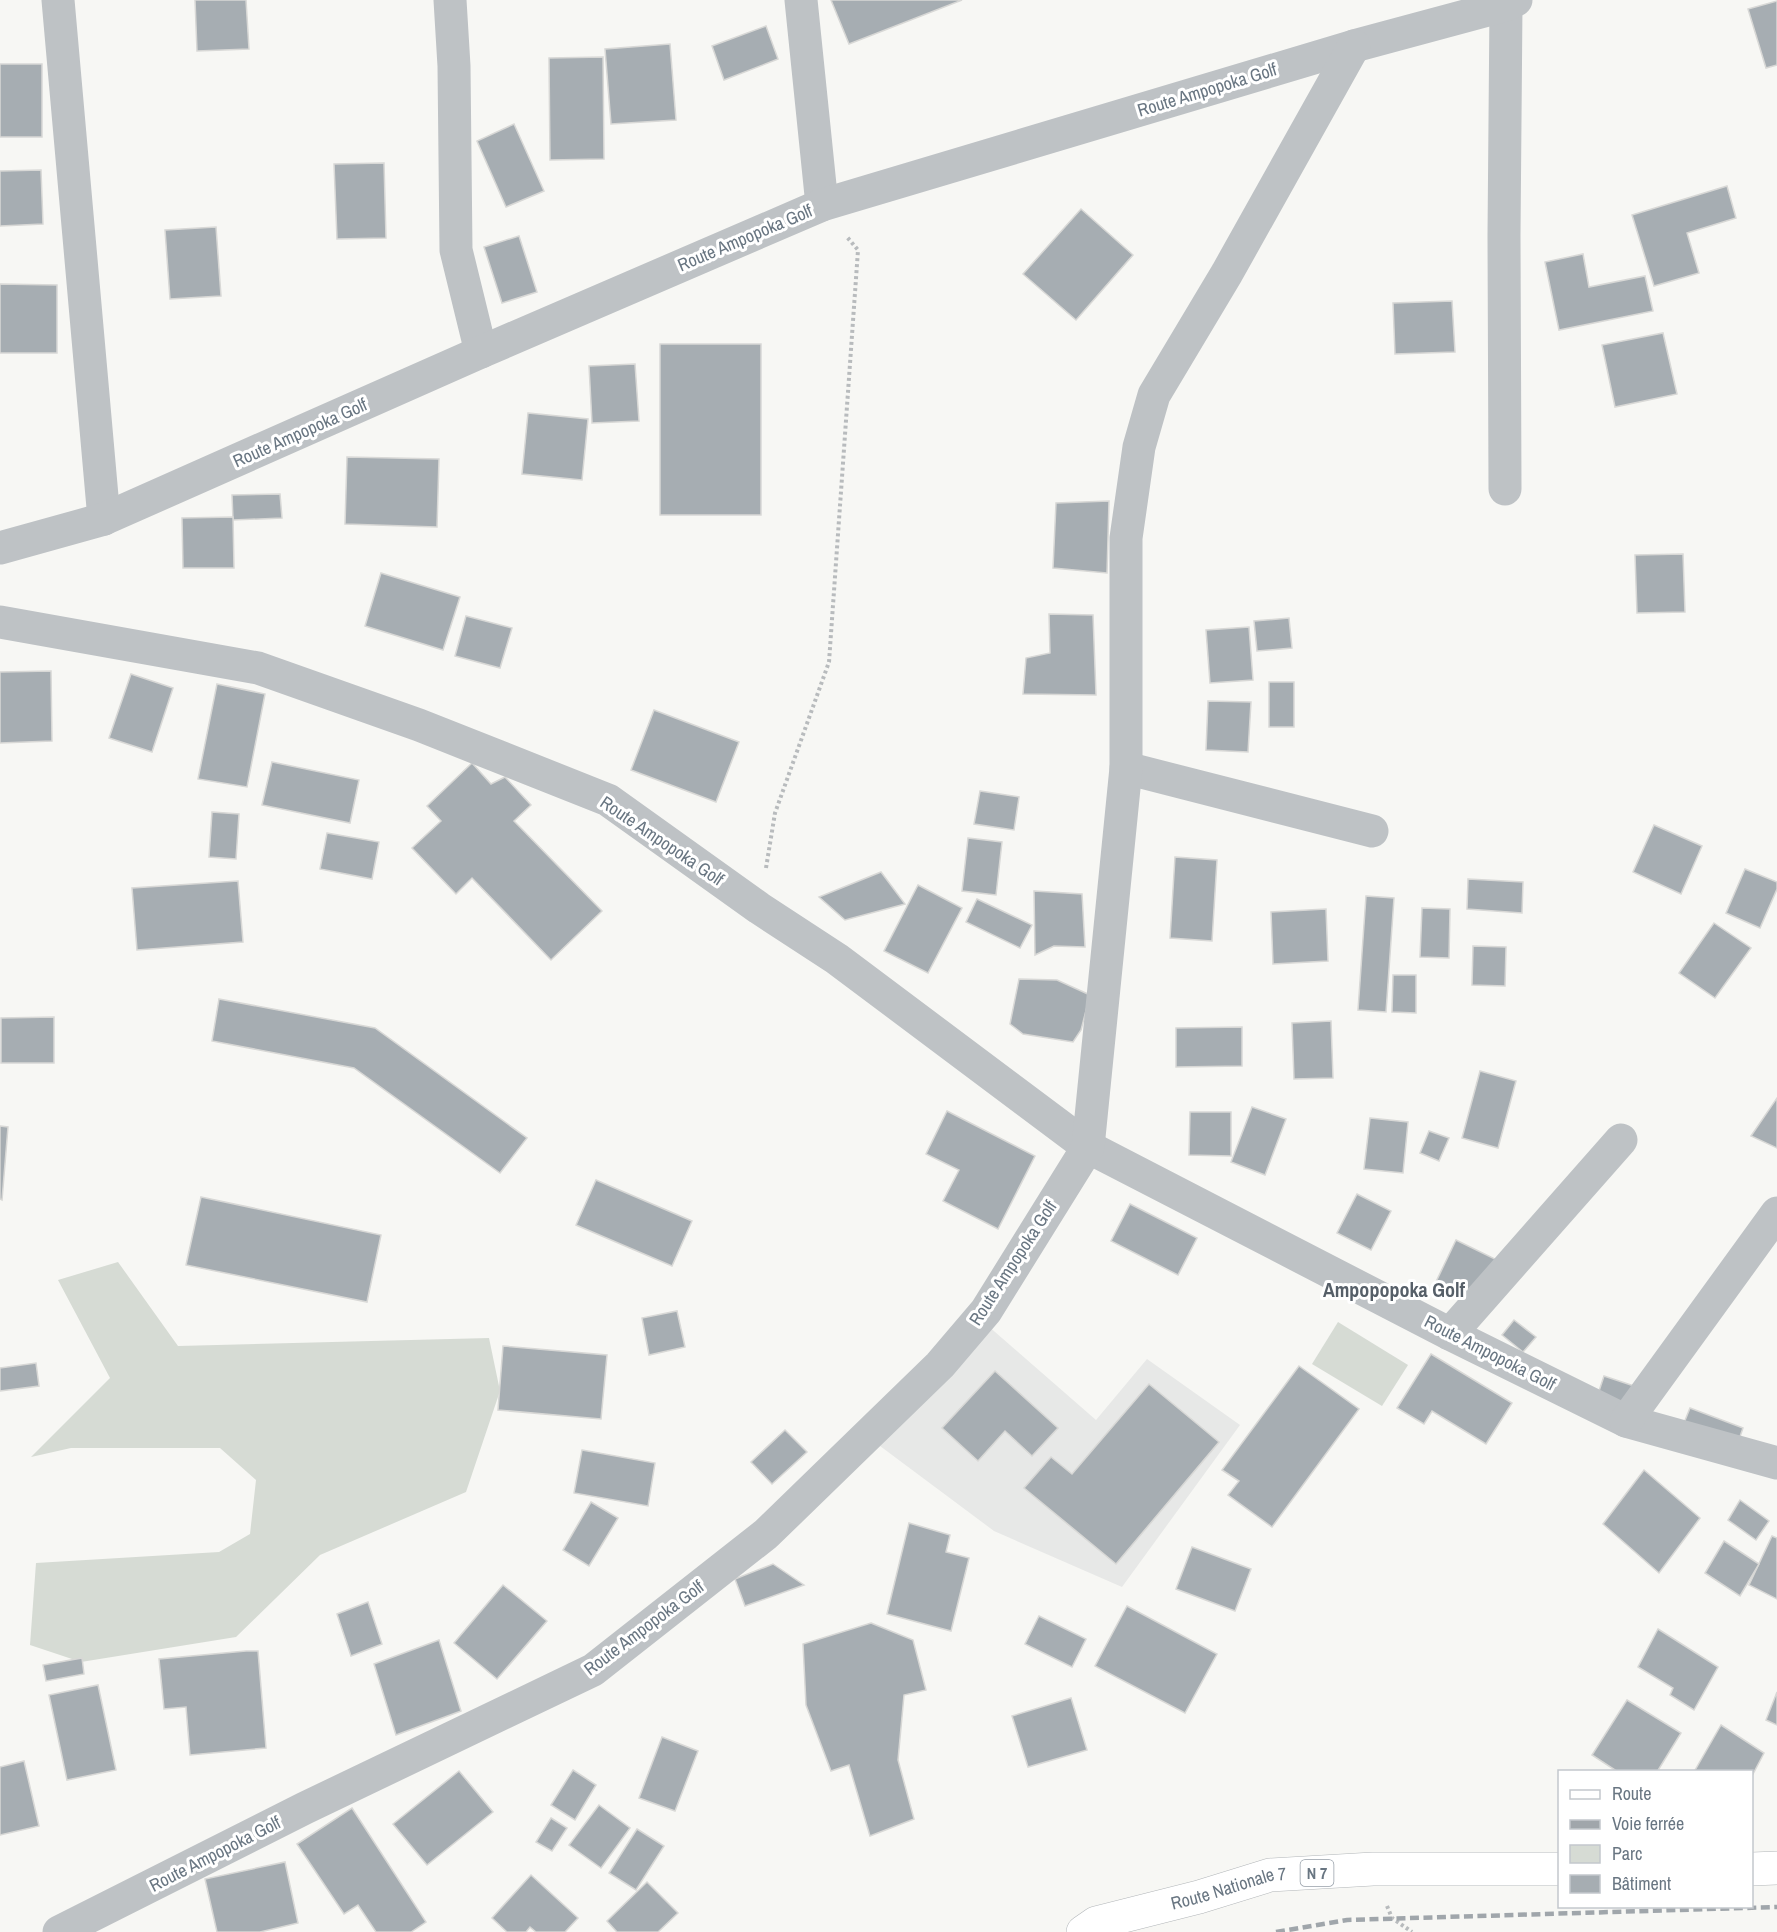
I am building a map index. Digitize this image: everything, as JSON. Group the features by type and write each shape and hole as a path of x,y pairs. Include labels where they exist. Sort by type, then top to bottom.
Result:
{"main road":[{"name":"Route Nationale 7","path":"1083,1932 1096,1923 1198,1897 1270,1875 1373,1869 1558,1869"},
{"path":"1753,1869 1777,1869"}],"street":[{"path":"58,0 104,519"},
{"path":"450,0 454,66 456,249 481,352"},
{"path":"801,0 822,205"},
{"path":"1505,489 1504,236 1511,3"},
{"name":"Route Ampopoka Golf","path":"0,548 104,519 481,352 822,205 1354,46 1511,3"},
{"path":"1088,1146 1126,768 1126,538 1139,447 1154,395 1227,273 1354,46"},
{"name":"Route Ampopoka Golf","path":"0,622 258,668 419,726 608,800 759,908 837,959 1088,1146 1450,1334 1626,1421 1777,1463"},
{"path":"1126,768 1372,831"},
{"path":"1450,1334 1622,1140"},
{"name":"Route Ampopoka Golf","path":"59,1932 305,1808 592,1670 766,1534 939,1365 986,1311 1088,1146"},
{"path":"1626,1421 1777,1213"}],"path":[{"path":"759,908 775,813 829,662 858,250 822,205"}],"shaded area":[{"path":"987,1325 1096,1420 1147,1359 1240,1425 1122,1587 994,1531 880,1446"}],"green space":[{"path":"118,1262 178,1346 489,1338 500,1391 466,1492 320,1555 236,1637 81,1662 30,1645 36,1563 219,1552 250,1534 256,1480 220,1448 71,1448 31,1457 110,1378 58,1280"},
{"path":"1338,1322 1408,1365 1382,1406 1312,1364"}],"building":[{"path":"195,0 246,0 249,49 197,51"},
{"path":"831,0 962,0 849,44"},
{"path":"1777,1 1777,65 1766,68 1748,9"},
{"path":"766,26 778,59 724,80 712,46"},
{"path":"670,44 676,120 611,124 605,49"},
{"path":"603,57 604,159 550,160 549,58"},
{"path":"0,64 42,64 42,137 0,137"},
{"path":"514,124 544,191 506,207 477,141"},
{"path":"384,163 386,238 337,239 334,164"},
{"path":"41,170 43,224 0,226 0,171"},
{"path":"1727,186 1736,218 1687,233 1699,273 1654,286 1632,215"},
{"path":"1081,209 1133,255 1076,320 1023,274"},
{"path":"216,227 221,296 170,299 165,230"},
{"path":"519,236 537,292 502,303 484,247"},
{"path":"1583,254 1589,287 1645,276 1653,311 1559,330 1545,262"},
{"path":"0,284 57,285 57,353 0,353"},
{"path":"1452,301 1455,352 1395,354 1393,303"},
{"path":"1663,333 1677,394 1615,407 1602,345"},
{"path":"660,344 761,344 761,515 660,515"},
{"path":"635,364 639,421 592,423 589,366"},
{"path":"528,413 588,419 582,480 522,474"},
{"path":"347,457 439,459 437,527 345,524"},
{"path":"280,494 282,518 233,520 232,495"},
{"path":"1109,501 1107,573 1053,568 1056,503"},
{"path":"233,517 234,568 183,568 182,518"},
{"path":"1683,554 1685,612 1637,613 1635,555"},
{"path":"381,573 460,597 443,650 365,626"},
{"path":"1049,614 1093,615 1096,695 1023,694 1026,658 1050,653"},
{"path":"466,616 512,628 500,668 455,656"},
{"path":"1289,618 1292,648 1257,651 1254,621"},
{"path":"1249,627 1253,680 1210,683 1206,630"},
{"path":"51,671 52,741 0,743 0,672"},
{"path":"131,674 173,688 152,752 109,738"},
{"path":"1269,682 1294,682 1294,727 1269,727"},
{"path":"217,684 265,694 247,787 198,779"},
{"path":"1208,701 1251,702 1248,752 1206,750"},
{"path":"654,710 739,742 716,802 631,770"},
{"path":"272,762 359,780 350,823 262,805"},
{"path":"472,763 491,784 505,777 531,805 514,821 602,911 551,960 472,878 456,894 412,848 441,821 427,806"},
{"path":"980,791 1019,797 1014,830 974,824"},
{"path":"212,812 239,814 236,859 209,857"},
{"path":"1654,825 1702,846 1681,894 1633,872"},
{"path":"327,833 379,842 372,879 320,869"},
{"path":"968,838 1002,842 996,895 962,891"},
{"path":"1175,857 1217,860 1212,941 1170,938"},
{"path":"1745,869 1777,882 1777,889 1760,928 1726,913"},
{"path":"881,872 905,904 845,920 819,897"},
{"path":"1468,879 1523,882 1522,913 1467,909"},
{"path":"238,881 243,942 137,950 132,888"},
{"path":"918,885 962,908 928,973 884,951"},
{"path":"1034,891 1082,894 1085,947 1054,946 1035,955"},
{"path":"1366,896 1394,898 1386,1012 1358,1010"},
{"path":"977,899 1032,925 1020,948 966,922"},
{"path":"1422,908 1450,909 1449,958 1420,957"},
{"path":"1326,909 1328,961 1273,964 1271,912"},
{"path":"1714,923 1751,948 1715,998 1679,973"},
{"path":"1473,946 1506,947 1505,986 1472,985"},
{"path":"1393,975 1416,975 1416,1013 1392,1012"},
{"path":"1019,979 1057,980 1090,995 1081,1030 1073,1042 1023,1034 1010,1024"},
{"path":"219,999 375,1028 527,1138 500,1173 354,1068 212,1041"},
{"path":"54,1017 54,1063 1,1063 1,1018"},
{"path":"1331,1021 1333,1078 1294,1079 1292,1023"},
{"path":"1242,1027 1242,1066 1176,1067 1176,1028"},
{"path":"1480,1071 1516,1081 1498,1148 1462,1138"},
{"path":"1777,1098 1777,1148 1751,1136"},
{"path":"1252,1107 1286,1119 1265,1175 1231,1162"},
{"path":"947,1111 1035,1156 998,1229 943,1201 959,1170 926,1154"},
{"path":"1190,1112 1231,1112 1231,1156 1189,1155"},
{"path":"1370,1118 1408,1122 1403,1173 1364,1169"},
{"path":"0,1126 8,1127 2,1200 0,1199"},
{"path":"1429,1131 1449,1138 1439,1161 1420,1153"},
{"path":"596,1180 692,1221 672,1266 576,1225"},
{"path":"1357,1194 1391,1211 1371,1250 1337,1233"},
{"path":"201,1197 381,1235 367,1302 186,1265"},
{"path":"1130,1204 1197,1238 1178,1275 1111,1241"},
{"path":"1456,1240 1497,1260 1474,1306 1434,1286"},
{"path":"677,1311 685,1347 649,1355 642,1318"},
{"path":"1514,1320 1536,1337 1523,1352 1502,1335"},
{"path":"503,1346 607,1355 601,1419 498,1410"},
{"path":"1431,1354 1512,1403 1486,1444 1432,1411 1424,1424 1397,1408"},
{"path":"36,1363 39,1386 0,1391 0,1368"},
{"path":"1299,1366 1359,1409 1272,1527 1228,1495 1239,1481 1222,1470"},
{"path":"995,1371 1058,1428 1032,1456 1005,1431 978,1461 942,1428"},
{"path":"1604,1376 1640,1388 1633,1407 1598,1394"},
{"path":"1149,1384 1219,1442 1116,1564 1024,1488 1051,1457 1072,1474"},
{"path":"1690,1408 1743,1428 1736,1448 1682,1428"},
{"path":"785,1430 807,1452 772,1484 751,1462"},
{"path":"582,1450 655,1463 648,1506 574,1493"},
{"path":"1644,1470 1700,1518 1659,1573 1603,1524"},
{"path":"1740,1500 1769,1521 1756,1540 1728,1520"},
{"path":"591,1502 618,1518 589,1566 563,1550"},
{"path":"909,1523 950,1535 946,1552 969,1558 951,1631 887,1614"},
{"path":"1772,1536 1777,1538 1777,1599 1749,1585"},
{"path":"1724,1541 1759,1564 1740,1596 1705,1573"},
{"path":"1192,1547 1251,1569 1235,1611 1176,1589"},
{"path":"773,1564 804,1585 745,1606 735,1579"},
{"path":"503,1585 547,1621 497,1679 454,1643"},
{"path":"368,1602 382,1644 351,1656 337,1614"},
{"path":"1127,1606 1217,1654 1185,1713 1095,1666"},
{"path":"1039,1616 1086,1639 1072,1667 1025,1644"},
{"path":"871,1623 913,1640 926,1690 904,1695 898,1760 914,1819 870,1836 849,1765 831,1771 806,1705 803,1644"},
{"path":"1658,1629 1718,1667 1694,1710 1670,1695 1673,1688 1638,1667"},
{"path":"439,1640 461,1711 396,1735 374,1664"},
{"path":"258,1651 266,1748 190,1755 186,1707 164,1709 159,1659"},
{"path":"82,1658 84,1674 46,1681 43,1665"},
{"path":"98,1685 116,1770 67,1780 49,1695"},
{"path":"1777,1692 1777,1725 1766,1720"},
{"path":"1071,1698 1087,1750 1028,1767 1012,1716"},
{"path":"1627,1700 1681,1733 1658,1770 1615,1770 1592,1755"},
{"path":"1721,1725 1764,1753 1753,1774 1753,1770 1695,1770"},
{"path":"662,1737 698,1751 675,1811 639,1798"},
{"path":"24,1761 39,1826 0,1835 0,1767"},
{"path":"573,1770 596,1785 575,1820 551,1805"},
{"path":"459,1771 493,1812 427,1865 393,1824"},
{"path":"599,1805 630,1828 601,1868 569,1845"},
{"path":"352,1808 426,1922 411,1932 376,1932 358,1905 344,1914 297,1844"},
{"path":"551,1818 567,1828 552,1851 536,1842"},
{"path":"637,1829 664,1846 636,1890 609,1873"},
{"path":"285,1862 298,1923 260,1932 217,1932 205,1879"},
{"path":"531,1875 578,1918 565,1932 536,1932 530,1927 526,1932 507,1932 492,1918"},
{"path":"647,1882 678,1913 658,1932 617,1932 607,1921"}],"railway":[{"path":"1753,1908 1777,1907"},
{"path":"1276,1932 1347,1920 1744,1908"}],"district":[{"name":"Ampopopoka Golf","path":"1394,1290"}]}
